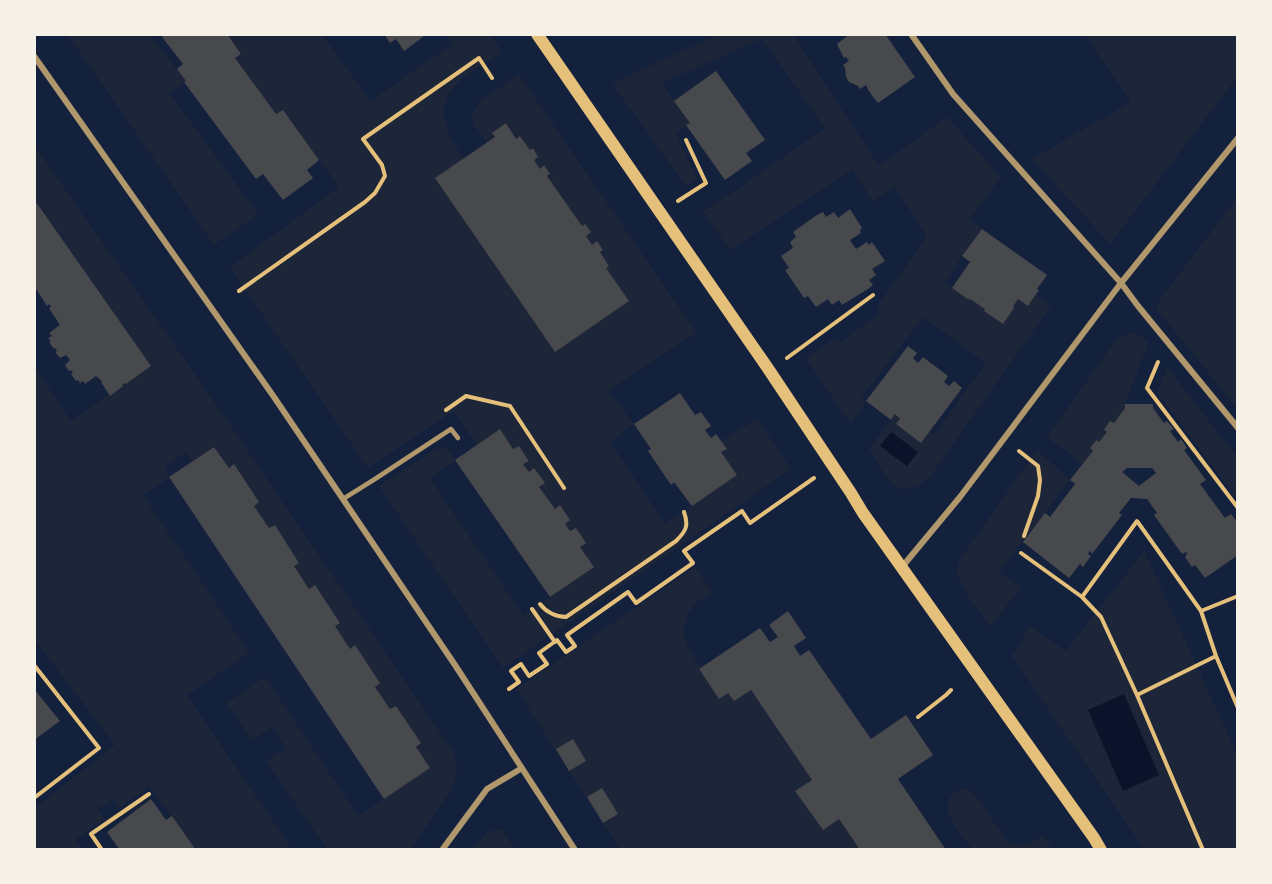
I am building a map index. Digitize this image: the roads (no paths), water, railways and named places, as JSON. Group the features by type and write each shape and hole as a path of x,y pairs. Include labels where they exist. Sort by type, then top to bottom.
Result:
{"main road":[{"path":"537,34 774,377 863,513 1101,849"}],"street":[{"path":"911,34 953,94 1121,283 1238,428"},
{"path":"34,56 274,397 455,665 575,849"},
{"path":"901,567 960,497 1121,283 1238,138"},
{"path":"442,849 487,789 522,768"}],"lane":[{"path":"343,499 451,429 458,438"}]}
